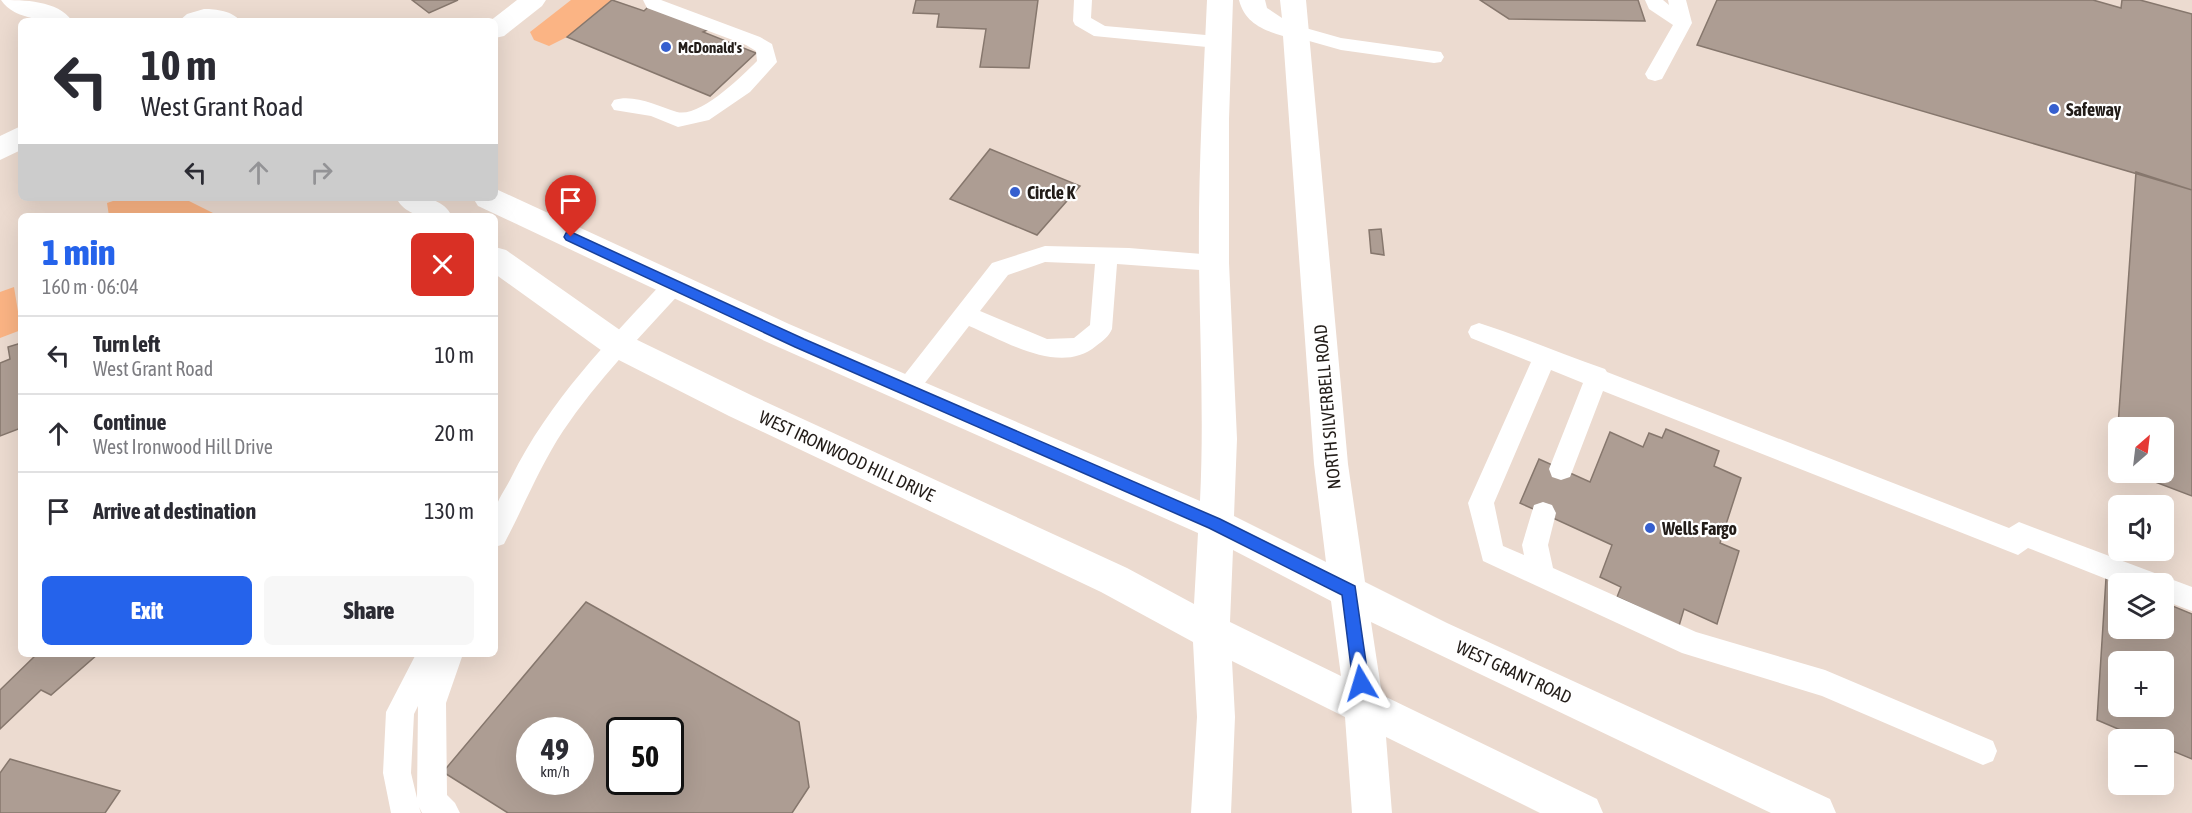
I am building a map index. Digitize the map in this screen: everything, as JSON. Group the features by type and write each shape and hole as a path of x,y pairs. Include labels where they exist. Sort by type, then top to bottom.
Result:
{"main road":[{"path":"14,0 53,18"},
{"path":"498,28 533,0"},
{"path":"1211,813 1216,717 1211,632 1220,439 1214,263 1217,42 1220,0"},
{"path":"1252,0 1252,5 1269,23 1295,31"},
{"name":"NORTH SILVERBELL ROAD","path":"1293,0 1331,464 1364,706 1372,813"},
{"path":"0,150 18,138"},
{"path":"415,201 432,213"},
{"path":"494,201 906,390 1215,524"},
{"name":"WEST IRONWOOD HILL DRIVE","path":"498,260 619,345 741,406 1114,580 1211,632"},
{"name":"WEST GRANT ROAD","path":"1215,524 1434,635 1816,813"},
{"path":"1211,632 1583,813"}],"lane":[{"path":"621,105 655,110 678,120 702,115 744,87 767,62 765,48 753,41 654,4 652,0"},
{"path":"1083,0 1082,21 1101,32 1217,42"},
{"path":"1654,0 1656,5 1683,23"},
{"path":"1655,74 1683,23 1677,0"},
{"path":"193,18 200,14 216,14 225,18"},
{"path":"1295,31 1341,44 1434,57"},
{"path":"906,390 1000,269 1045,254 1214,263"},
{"path":"965,315 1046,348 1079,347 1101,329 1107,256"},
{"path":"498,530 541,445 591,376 674,285"},
{"path":"1479,332 2018,538 2119,573"},
{"path":"1545,356 1481,503 1492,553 1692,644 1825,683 1983,751"},
{"path":"1561,469 1597,376"},
{"path":"1542,576 1535,545 1543,513"},
{"path":"2174,592 2192,599"},
{"path":"406,813 396,773 400,712 429,657"},
{"path":"445,813 432,802 432,703 448,657"}],"shaded area":[{"path":"571,0 612,0 567,37 549,46 534,40 530,32"},
{"path":"113,201 189,201 213,213 109,213 107,203"},
{"path":"14,287 18,331 0,338 0,292"}],"building":[{"path":"412,0 458,0 429,13"},
{"name":"McDonald's","path":"612,0 644,11 649,6 709,29 703,32 756,53 710,96 567,37"},
{"path":"916,0 1038,0 1029,68 980,67 986,29 937,27 939,14 913,13"},
{"path":"1480,0 1638,0 1645,21 1509,19"},
{"name":"Safeway","path":"1717,0 2093,0 2121,8 2122,0 2140,0 2192,14 2192,190 1697,45"},
{"name":"Circle K","path":"990,149 1080,186 1037,235 950,199"},
{"path":"2136,172 2192,190 2192,496 2158,483 2174,483 2174,417 2119,417"},
{"path":"1381,229 1384,255 1371,253 1369,230"},
{"path":"18,344 18,429 0,436 0,363 10,359 8,347"},
{"name":"Wells Fargo","path":"1666,429 1719,451 1714,466 1741,478 1720,543 1739,551 1717,624 1684,609 1679,626 1617,597 1621,587 1600,577 1612,545 1520,503 1539,459 1590,482 1610,432 1643,447 1649,433 1662,438"},
{"path":"2106,578 2108,579 2108,639 2174,639 2174,607 2192,614 2192,759 2174,752 2174,729 2118,729 2097,720"},
{"path":"586,602 799,722 809,787 792,813 508,813 443,772"},
{"path":"34,657 95,657 51,695 41,690 0,729 0,690"},
{"path":"10,759 120,791 105,813 0,813 0,773"}],"place":[{"name":"McDonald's","path":"666,47"},
{"name":"Safeway","path":"2054,109"},
{"name":"Circle K","path":"1015,192"},
{"name":"Wells Fargo","path":"1650,528"}],"route":[{"path":"571,237 799,343 1215,524 1349,591 1361,683"}]}
